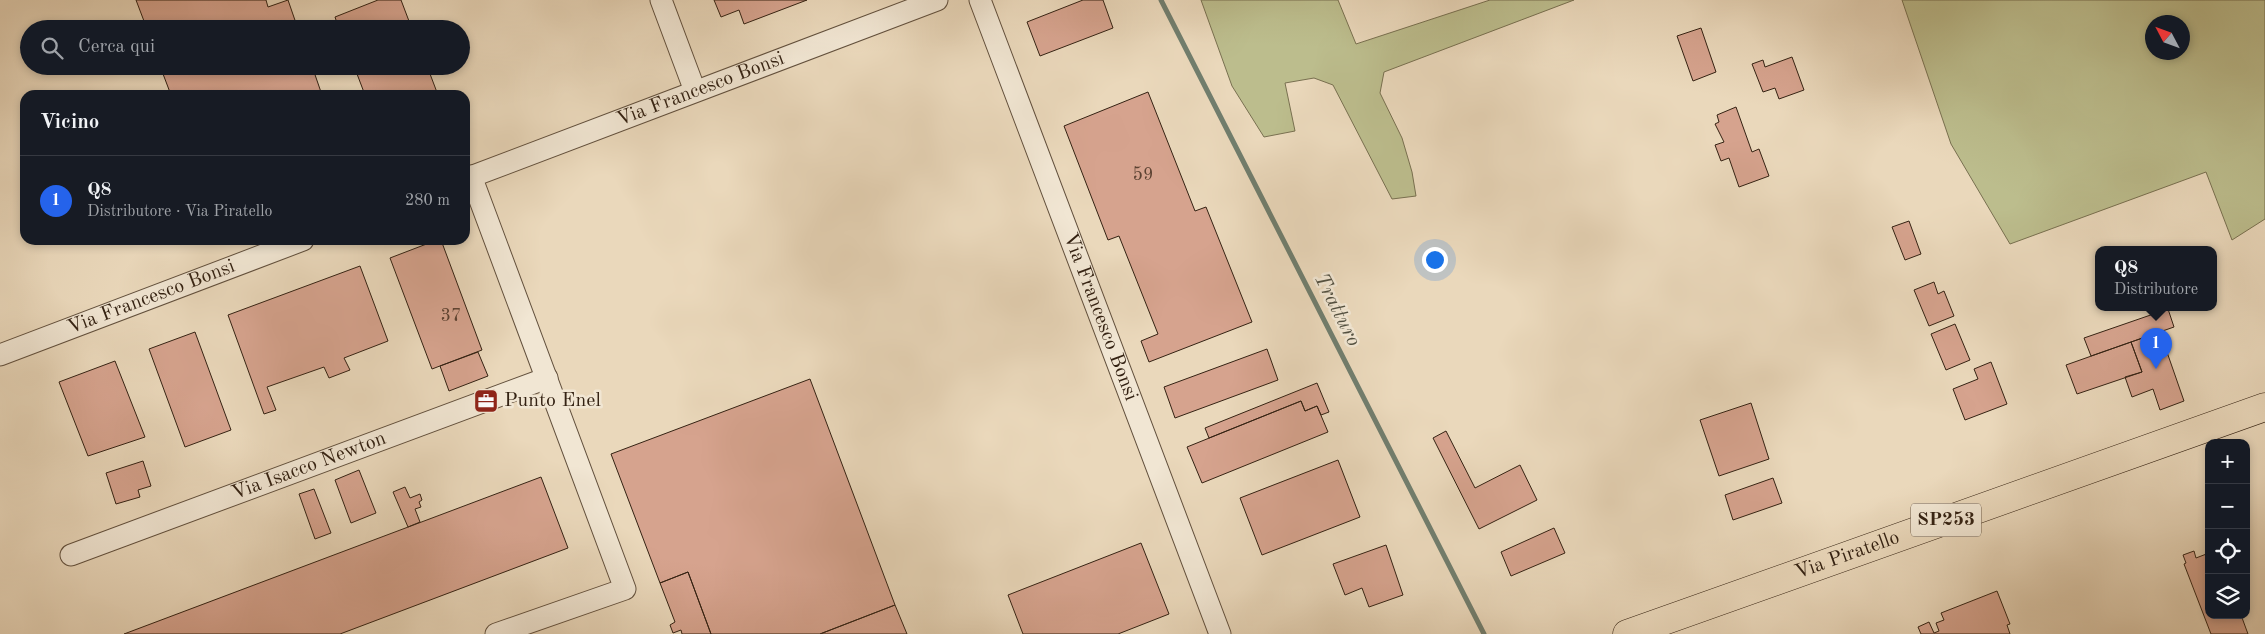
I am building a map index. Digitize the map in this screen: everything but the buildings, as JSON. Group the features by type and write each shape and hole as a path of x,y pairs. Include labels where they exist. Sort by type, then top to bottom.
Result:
{"main road":[{"name":"Via Piratello","path":"1627,634 2265,407"}],"street":[{"path":"661,0 695,91"},
{"name":"Via Francesco Bonsi","path":"470,177 938,0"},
{"name":"Via Francesco Bonsi","path":"980,0 1220,634"},
{"path":"470,183 547,378 625,589 496,634"},
{"name":"Via Francesco Bonsi","path":"0,355 290,245"},
{"name":"Via Isacco Newton","path":"72,555 547,378"}],"green space":[{"path":"1201,0 1338,0 1356,44 1490,0 1574,0 1384,72 1380,93 1402,138 1412,172 1416,196 1392,199 1333,85 1314,78 1285,83 1295,131 1264,137 1232,86"},
{"path":"1902,0 2265,0 2265,219 2232,240 2206,172 2010,244 1951,144"}],"waterway":[{"name":"Tratturo","path":"1161,0 1484,634"}],"place":[{"name":"Q8","path":"2156,369"},
{"name":"Punto Enel","path":"486,401"}]}
